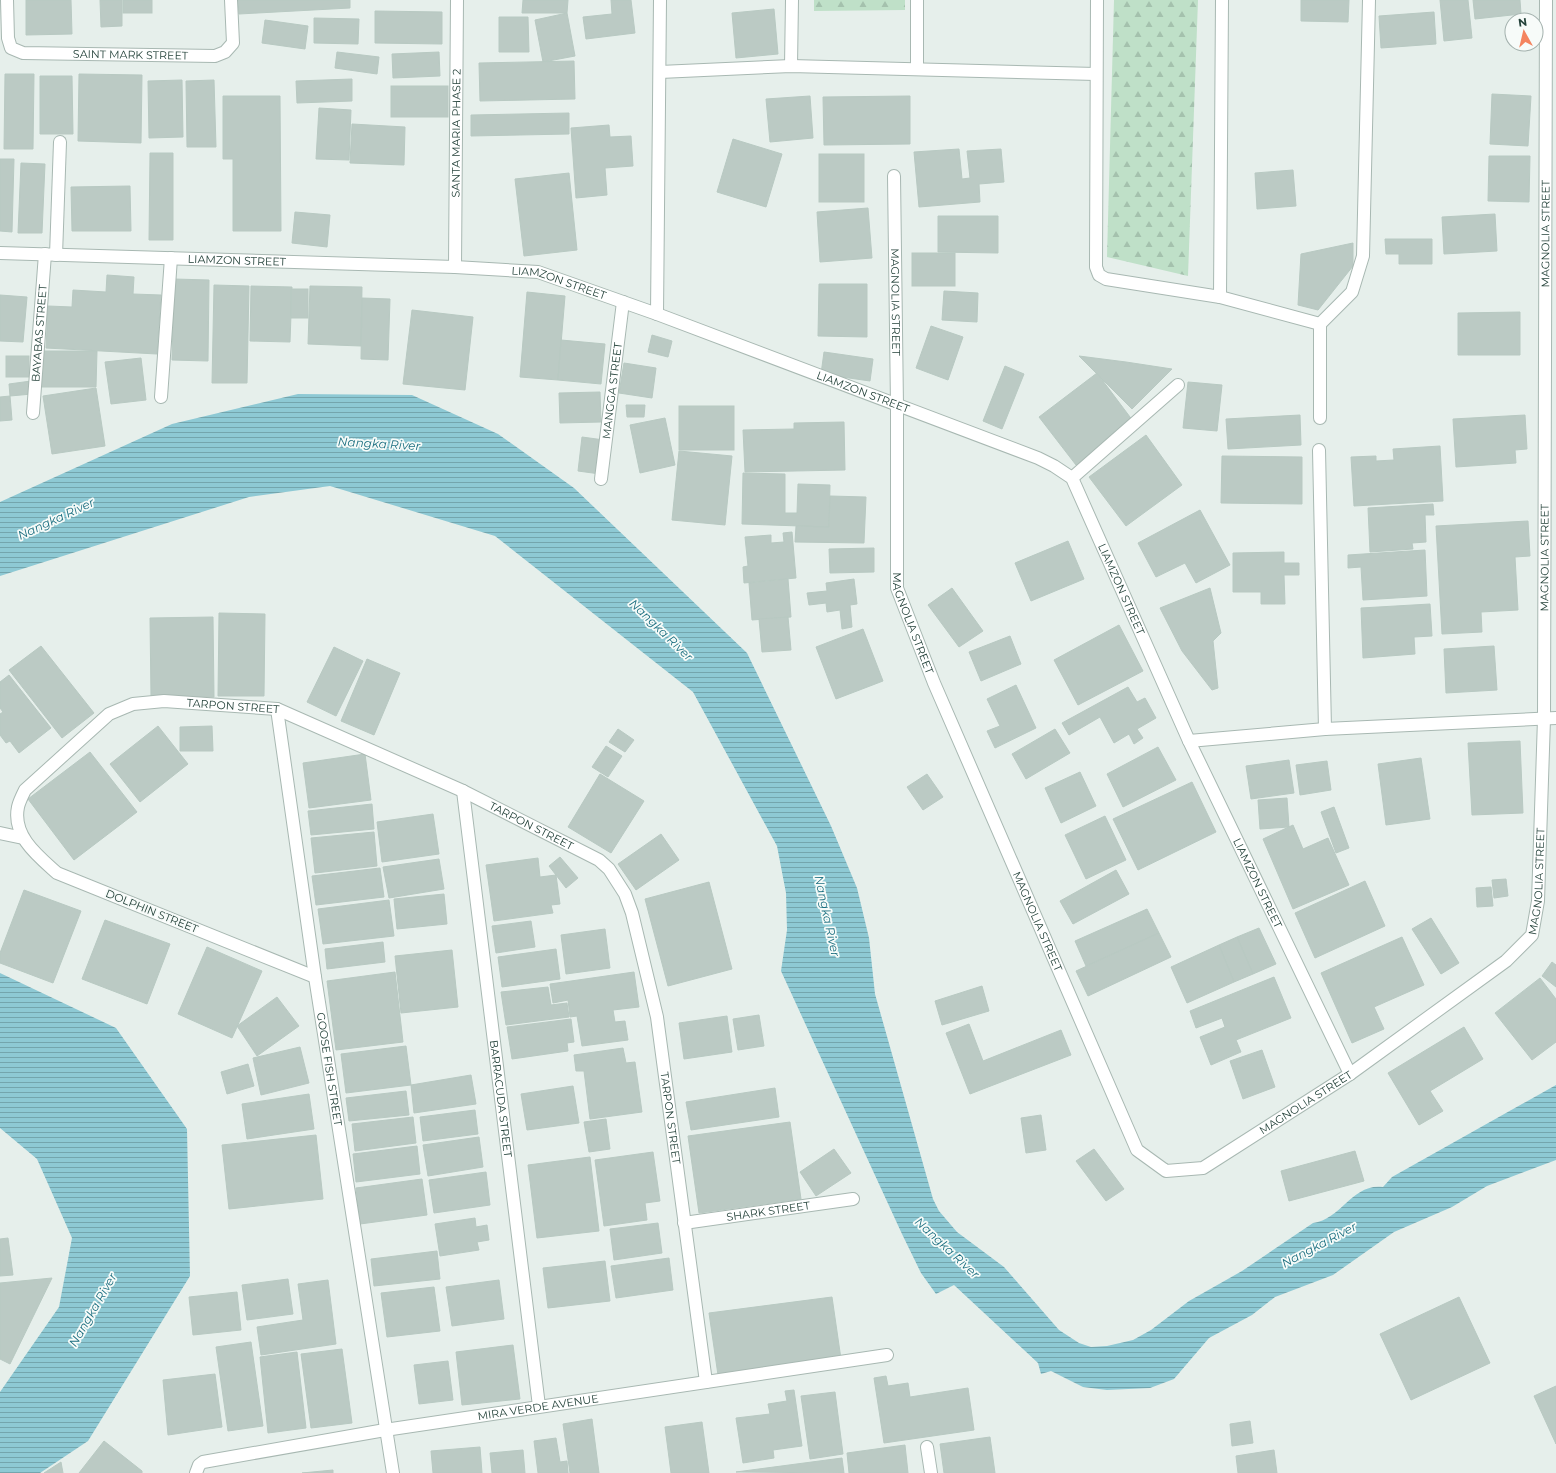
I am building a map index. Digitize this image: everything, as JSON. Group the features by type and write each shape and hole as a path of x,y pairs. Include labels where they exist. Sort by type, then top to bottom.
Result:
{"street":[{"name":"SAINT MARK STREET","path":"7,0 8,38 11,48 23,53 215,56 225,52 232,43 232,0"},
{"name":"SANTA MARIA PHASE 2","path":"455,267 457,0"},
{"path":"657,314 660,0"},
{"path":"791,66 792,0"},
{"path":"916,68 917,0"},
{"path":"1097,0 1096,266 1099,275 1106,279 1220,297 1320,324"},
{"path":"1220,297 1222,0"},
{"path":"1320,418 1320,324 1352,292 1363,256 1369,0"},
{"name":"MAGNOLIA STREET","path":"894,176 897,406 897,588 934,683 1137,1150 1166,1171 1203,1168 1350,1074 1506,961 1532,934 1538,901 1544,719 1550,6"},
{"path":"660,72 791,66 916,68 1096,74"},
{"name":"BAYABAS STREET","path":"33,413 50,255 60,142"},
{"name":"LIAMZON STREET","path":"0,253 455,267 538,272 657,314 897,406 1038,458 1054,466 1072,478 1189,741 1350,1074"},
{"path":"161,397 171,258"},
{"name":"MANGGA STREET","path":"601,479 623,302"},
{"path":"1072,478 1178,385"},
{"path":"1319,450 1325,729"},
{"name":"TARPON STREET","path":"23,838 18,822 18,808 25,790 109,714 133,704 164,701 277,709 463,791 599,860 609,868 625,894 632,913 657,1017 706,1382"},
{"name":"GOOSE FISH STREET","path":"277,709 315,977 385,1430 393,1473"},
{"path":"1189,741 1325,729 1556,718"},
{"name":"BARRACUDA STREET","path":"463,791 539,1406"},
{"path":"0,833 23,838"},
{"name":"DOLPHIN STREET","path":"23,838 32,851 57,873 315,977"},
{"name":"SHARK STREET","path":"684,1223 853,1199"},
{"name":"MIRA VERDE AVENUE","path":"196,1473 199,1465 203,1462 385,1430 887,1354"},
{"path":"927,1447 931,1473"}],"green space":[{"path":"814,0 905,0 905,10 814,11"},
{"path":"1114,0 1198,0 1188,276 1107,257"}],"water":[{"name":"Nangka River","path":"298,394 412,395 498,434 574,488 747,653 831,826 857,888 869,938 875,994 933,1199 939,1211 957,1232 1004,1267 1059,1330 1079,1343 1091,1347 1107,1346 1133,1340 1151,1330 1189,1301 1242,1271 1313,1223 1332,1215 1363,1190 1372,1187 1383,1187 1392,1177 1556,1085 1556,1160 1487,1186 1452,1207 1394,1232 1333,1275 1275,1297 1252,1315 1209,1338 1174,1379 1150,1388 1107,1390 1083,1387 1051,1371 1041,1374 1038,1363 954,1285 936,1294 921,1273 781,971 787,930 786,893 777,846 693,692 495,536 330,486 249,497 0,576 0,502 172,424"},
{"name":"Nangka River","path":"0,973 116,1028 187,1129 190,1276 88,1441 40,1473 0,1473 0,1392 59,1307 72,1238 37,1159 0,1128"}],"building":[{"path":"26,0 71,0 72,34 26,35"},
{"path":"100,0 122,0 122,26 101,27"},
{"path":"123,0 152,0 152,13 123,13"},
{"path":"238,0 350,0 350,8 239,14"},
{"path":"523,0 568,0 567,13 522,13"},
{"path":"611,0 631,0 635,33 586,39 583,17 612,14"},
{"path":"1301,0 1349,0 1348,22 1301,21"},
{"path":"1440,0 1468,0 1472,38 1444,41"},
{"path":"1473,0 1520,0 1521,12 1504,12 1504,16 1475,19"},
{"path":"774,9 778,54 736,58 732,13"},
{"path":"375,11 442,12 442,44 375,43"},
{"path":"1434,12 1436,44 1381,48 1379,16"},
{"path":"567,13 575,56 543,62 535,20"},
{"path":"499,17 528,17 529,52 499,52"},
{"path":"314,18 359,19 358,44 314,43"},
{"path":"265,20 308,26 305,49 262,43"},
{"path":"337,52 379,57 377,74 335,68"},
{"path":"439,52 440,76 393,78 392,54"},
{"path":"574,61 575,99 480,101 479,63"},
{"path":"5,74 34,74 33,149 4,149"},
{"path":"79,74 142,75 141,143 78,141"},
{"path":"40,76 72,76 73,134 40,134"},
{"path":"352,79 352,101 297,103 296,81"},
{"path":"182,80 183,137 149,138 148,81"},
{"path":"214,80 216,147 187,147 186,81"},
{"path":"391,86 448,86 448,117 391,117"},
{"path":"1492,94 1531,96 1528,146 1490,144"},
{"path":"223,96 280,96 281,231 233,231 233,159 223,159"},
{"path":"810,96 813,138 770,142 766,99"},
{"path":"910,96 910,144 824,145 823,97"},
{"path":"319,108 351,110 349,160 316,159"},
{"path":"569,113 569,134 471,136 471,115"},
{"path":"352,124 405,127 404,165 350,163"},
{"path":"609,125 610,137 631,136 633,166 605,168 607,195 576,198 571,128"},
{"path":"733,139 782,154 766,207 717,192"},
{"path":"959,149 962,179 970,178 967,151 1001,149 1004,182 979,184 980,202 919,207 914,152"},
{"path":"150,153 173,153 173,240 149,240"},
{"path":"819,154 864,154 864,202 819,202"},
{"path":"1489,156 1530,156 1529,202 1488,201"},
{"path":"0,159 14,159 12,232 0,231"},
{"path":"21,163 45,164 42,233 18,233"},
{"path":"1293,170 1296,206 1257,209 1255,173"},
{"path":"569,173 577,250 524,256 515,179"},
{"path":"130,186 131,231 72,231 71,187"},
{"path":"868,208 872,258 820,262 817,212"},
{"path":"295,212 330,215 327,247 292,243"},
{"path":"1495,214 1497,251 1444,254 1442,217"},
{"path":"938,216 998,216 998,253 938,252"},
{"path":"1385,239 1432,239 1432,264 1399,264 1399,254 1386,254"},
{"path":"1353,243 1353,266 1318,310 1298,305 1301,254"},
{"path":"912,253 955,253 955,286 912,286"},
{"path":"107,275 134,277 133,294 161,295 157,354 46,348 48,306 72,307 73,290 106,292"},
{"path":"174,279 209,280 208,361 172,360"},
{"path":"819,284 867,284 867,337 818,336"},
{"path":"214,285 249,286 247,383 212,383"},
{"path":"251,286 292,287 290,342 250,341"},
{"path":"310,286 362,287 361,346 308,344"},
{"path":"291,289 308,289 308,318 291,318"},
{"path":"944,291 978,293 977,322 942,320"},
{"path":"527,292 565,296 558,380 520,377"},
{"path":"0,295 27,297 23,342 0,341"},
{"path":"362,298 390,299 388,360 361,359"},
{"path":"412,310 473,317 465,390 403,384"},
{"path":"1520,312 1520,355 1458,355 1458,313"},
{"path":"931,326 963,337 948,380 916,368"},
{"path":"652,335 672,341 668,357 648,352"},
{"path":"561,340 605,344 601,384 558,380"},
{"path":"41,351 97,351 96,387 41,387"},
{"path":"824,352 873,359 870,381 821,374"},
{"path":"6,356 29,356 29,377 6,377"},
{"path":"1079,356 1126,362 1172,369 1132,409"},
{"path":"141,358 146,400 111,404 105,362"},
{"path":"624,363 656,368 652,398 619,393"},
{"path":"1005,366 1024,374 1002,429 983,421"},
{"path":"1097,373 1133,421 1076,465 1039,417"},
{"path":"31,381 32,394 10,396 9,384"},
{"path":"1188,382 1222,385 1217,431 1183,428"},
{"path":"96,388 105,446 52,454 43,396"},
{"path":"600,392 601,422 560,423 559,393"},
{"path":"10,396 12,420 0,421 0,397"},
{"path":"626,405 645,405 644,417 627,417"},
{"path":"679,406 734,406 734,450 679,450"},
{"path":"1300,415 1301,445 1228,449 1226,419"},
{"path":"1525,415 1527,449 1515,450 1516,463 1456,467 1453,419"},
{"path":"665,418 675,465 640,473 630,425"},
{"path":"844,422 845,470 745,472 743,430 794,429 794,423"},
{"path":"1146,435 1182,485 1126,526 1089,477"},
{"path":"582,437 604,440 600,474 578,471"},
{"path":"1440,446 1443,501 1354,506 1351,457 1376,456 1376,461 1394,460 1393,449"},
{"path":"679,451 732,456 725,525 672,520"},
{"path":"1222,456 1302,457 1302,504 1221,503"},
{"path":"743,473 785,474 785,513 797,513 798,484 830,485 829,527 742,524"},
{"path":"830,496 866,497 864,543 795,542 796,526 829,527"},
{"path":"1433,504 1434,515 1425,515 1426,542 1412,543 1413,549 1370,552 1368,508"},
{"path":"1200,510 1230,565 1196,583 1185,563 1156,577 1138,543"},
{"path":"1528,521 1530,556 1515,557 1518,610 1481,612 1482,632 1442,634 1436,526"},
{"path":"792,532 796,578 744,583 743,567 748,566 745,537 771,535 771,543 784,542 783,533"},
{"path":"1068,541 1084,579 1031,601 1015,563"},
{"path":"874,548 874,572 830,573 829,549"},
{"path":"1425,550 1427,596 1363,600 1361,567 1348,568 1348,555"},
{"path":"1284,552 1284,563 1299,563 1299,575 1284,575 1285,604 1261,604 1261,592 1233,592 1233,553"},
{"path":"788,579 791,617 752,620 749,583"},
{"path":"854,579 857,604 850,605 852,627 842,629 840,610 827,612 826,603 809,605 807,593 827,591 826,583"},
{"path":"952,588 983,631 959,647 928,605"},
{"path":"1210,588 1221,633 1213,641 1218,688 1212,690 1182,651 1160,608"},
{"path":"1430,604 1432,636 1414,637 1415,654 1363,658 1361,608"},
{"path":"219,613 265,614 264,696 218,696"},
{"path":"213,617 214,697 151,697 150,618"},
{"path":"788,617 791,650 762,652 759,619"},
{"path":"1119,625 1143,671 1078,705 1054,660"},
{"path":"863,629 883,681 836,699 816,647"},
{"path":"1010,636 1021,664 981,681 969,652"},
{"path":"41,646 94,713 62,738 9,670"},
{"path":"1494,646 1497,690 1446,693 1444,649"},
{"path":"334,647 363,661 336,716 307,702"},
{"path":"367,659 400,673 374,735 341,721"},
{"path":"9,675 51,728 19,753 10,741 6,743 0,735 0,714 3,712 0,708 0,682"},
{"path":"1016,685 1036,728 995,748 987,731 1000,726 987,699"},
{"path":"1128,687 1137,702 1145,698 1156,718 1137,729 1143,738 1134,744 1129,734 1114,743 1100,717 1069,735 1062,723"},
{"path":"158,726 188,764 140,802 110,764"},
{"path":"212,726 213,751 180,751 180,727"},
{"path":"618,729 634,740 625,752 609,742"},
{"path":"1055,729 1070,753 1026,779 1012,754"},
{"path":"1520,741 1523,813 1472,815 1468,743"},
{"path":"606,746 622,756 608,777 592,767"},
{"path":"1158,747 1176,780 1123,807 1107,774"},
{"path":"90,752 137,812 74,860 28,799"},
{"path":"365,754 371,800 309,808 303,763"},
{"path":"1421,758 1430,819 1386,825 1378,764"},
{"path":"1289,760 1294,793 1251,799 1246,766"},
{"path":"1327,761 1331,790 1300,795 1296,765"},
{"path":"1080,772 1096,806 1061,823 1045,788"},
{"path":"600,774 644,801 611,853 568,827"},
{"path":"927,774 943,797 923,810 907,787"},
{"path":"1192,782 1216,832 1138,870 1113,819"},
{"path":"1287,798 1289,827 1260,829 1258,800"},
{"path":"372,804 374,829 311,835 308,811"},
{"path":"1334,807 1349,848 1336,853 1321,812"},
{"path":"433,814 439,854 382,862 377,822"},
{"path":"1105,816 1126,860 1086,879 1065,835"},
{"path":"1293,825 1303,849 1328,838 1349,885 1293,909 1263,839"},
{"path":"374,832 377,866 315,873 311,838"},
{"path":"661,834 679,860 636,890 618,864"},
{"path":"560,857 578,878 566,888 549,866"},
{"path":"538,858 540,877 556,875 560,904 551,905 553,913 494,921 486,865"},
{"path":"439,859 444,889 389,898 383,867"},
{"path":"380,868 384,897 316,905 312,876"},
{"path":"1116,870 1129,894 1073,924 1060,901"},
{"path":"1506,879 1508,896 1494,898 1492,880"},
{"path":"1365,881 1385,926 1315,958 1295,913"},
{"path":"709,882 732,969 668,986 645,899"},
{"path":"1491,887 1493,906 1477,907 1476,888"},
{"path":"24,890 81,911 53,983 0,963 0,953"},
{"path":"444,894 447,924 397,929 394,899"},
{"path":"389,900 394,936 323,944 318,909"},
{"path":"1147,909 1159,933 1086,966 1075,941"},
{"path":"1431,918 1459,963 1441,974 1412,929"},
{"path":"105,920 170,944 147,1004 82,979"},
{"path":"531,921 535,947 496,953 492,926"},
{"path":"1259,928 1276,964 1253,974 1237,937"},
{"path":"605,929 610,968 566,974 561,935"},
{"path":"1159,933 1171,957 1088,996 1076,971"},
{"path":"1237,937 1253,974 1234,982 1219,945"},
{"path":"1402,937 1424,985 1374,1007 1384,1029 1352,1043 1321,973"},
{"path":"383,942 385,962 327,969 325,949"},
{"path":"1219,945 1234,982 1187,1003 1171,967"},
{"path":"207,947 262,971 232,1038 178,1014"},
{"path":"556,949 560,979 502,987 498,957"},
{"path":"452,950 458,1007 401,1013 395,956"},
{"path":"1552,962 1556,965 1556,987 1542,976"},
{"path":"395,972 403,1042 336,1050 327,981"},
{"path":"634,972 639,1007 613,1010 615,1022 625,1021 628,1040 582,1046 577,1016 570,1017 568,1000 553,1003 550,984"},
{"path":"1274,977 1291,1018 1236,1040 1241,1052 1211,1065 1200,1037 1225,1027 1222,1018 1196,1028 1190,1011"},
{"path":"1540,978 1556,999 1556,1042 1532,1060 1495,1013"},
{"path":"982,986 989,1011 942,1025 935,1001"},
{"path":"548,987 551,1005 567,1003 569,1017 506,1025 501,992"},
{"path":"277,997 299,1026 257,1056 237,1026"},
{"path":"759,1015 764,1046 738,1050 733,1019"},
{"path":"727,1016 732,1052 684,1059 679,1023"},
{"path":"571,1019 574,1042 567,1043 568,1051 512,1059 507,1027"},
{"path":"969,1024 983,1061 1061,1030 1071,1055 970,1094 946,1033"},
{"path":"1464,1027 1483,1059 1430,1091 1443,1111 1419,1125 1388,1073"},
{"path":"406,1046 411,1085 346,1093 341,1054"},
{"path":"300,1047 309,1083 261,1095 253,1058"},
{"path":"623,1048 626,1063 635,1062 642,1112 590,1119 584,1071 576,1071 574,1055"},
{"path":"1262,1050 1275,1087 1243,1099 1230,1061"},
{"path":"248,1064 254,1086 227,1094 221,1072"},
{"path":"471,1075 476,1104 414,1113 411,1085"},
{"path":"573,1086 579,1123 527,1130 521,1094"},
{"path":"775,1088 779,1117 691,1130 686,1102"},
{"path":"406,1091 409,1115 349,1121 346,1098"},
{"path":"309,1094 314,1129 247,1139 242,1104"},
{"path":"475,1110 478,1134 423,1141 420,1117"},
{"path":"1041,1115 1046,1150 1026,1153 1021,1118"},
{"path":"413,1117 416,1143 355,1151 352,1124"},
{"path":"606,1119 610,1149 589,1152 584,1122"},
{"path":"790,1122 801,1199 699,1213 688,1136"},
{"path":"316,1135 323,1199 229,1209 222,1145"},
{"path":"479,1137 483,1167 428,1176 423,1145"},
{"path":"417,1146 420,1174 356,1182 353,1154"},
{"path":"834,1149 851,1173 816,1196 800,1172"},
{"path":"1094,1149 1124,1189 1106,1201 1076,1161"},
{"path":"1355,1151 1364,1181 1289,1201 1281,1171"},
{"path":"653,1152 660,1201 645,1203 647,1220 604,1226 595,1160"},
{"path":"590,1157 599,1231 537,1238 528,1165"},
{"path":"486,1172 490,1205 434,1213 429,1180"},
{"path":"422,1179 427,1215 360,1224 356,1188"},
{"path":"475,1218 476,1227 487,1225 489,1240 477,1242 479,1250 440,1256 435,1224"},
{"path":"658,1223 662,1253 614,1260 610,1229"},
{"path":"8,1238 13,1275 0,1276 0,1239"},
{"path":"437,1251 440,1279 374,1286 371,1259"},
{"path":"669,1258 673,1290 616,1298 611,1266"},
{"path":"605,1261 610,1301 548,1308 543,1268"},
{"path":"52,1278 10,1364 0,1359 0,1283"},
{"path":"288,1279 293,1314 247,1320 242,1285"},
{"path":"328,1280 336,1344 261,1355 257,1327 303,1320 298,1284"},
{"path":"499,1280 504,1319 452,1326 446,1287"},
{"path":"434,1287 440,1331 387,1337 381,1293"},
{"path":"237,1292 241,1330 193,1335 189,1297"},
{"path":"832,1297 841,1359 718,1375 709,1313"},
{"path":"1459,1297 1490,1363 1411,1400 1380,1334"},
{"path":"251,1342 263,1426 228,1431 216,1347"},
{"path":"513,1345 520,1399 462,1405 456,1352"},
{"path":"342,1349 352,1423 311,1428 301,1354"},
{"path":"297,1352 306,1428 268,1433 260,1357"},
{"path":"448,1361 453,1400 419,1404 414,1365"},
{"path":"215,1374 222,1427 168,1435 163,1380"},
{"path":"886,1376 888,1386 908,1383 910,1397 968,1388 974,1430 884,1443 874,1378"},
{"path":"1556,1386 1556,1444 1534,1396"},
{"path":"794,1390 802,1446 773,1450 774,1458 743,1463 736,1418 770,1414 768,1404 787,1401 785,1391"},
{"path":"835,1392 843,1454 810,1459 801,1396"},
{"path":"592,1419 599,1473 570,1473 563,1424"},
{"path":"1250,1421 1253,1443 1232,1446 1230,1424"},
{"path":"702,1422 709,1473 671,1473 665,1427"},
{"path":"990,1437 995,1473 944,1473 940,1444"},
{"path":"556,1438 560,1462 567,1461 568,1473 538,1473 534,1441"},
{"path":"104,1441 142,1471 142,1473 79,1473"},
{"path":"905,1445 908,1473 849,1473 847,1453"},
{"path":"480,1447 482,1473 433,1473 431,1451"},
{"path":"523,1450 525,1473 492,1473 490,1453"},
{"path":"1274,1450 1277,1473 1238,1473 1236,1456"},
{"path":"842,1458 844,1473 736,1472"},
{"path":"61,1462 63,1473 44,1473"},
{"path":"333,1470 333,1473 302,1473"}]}
